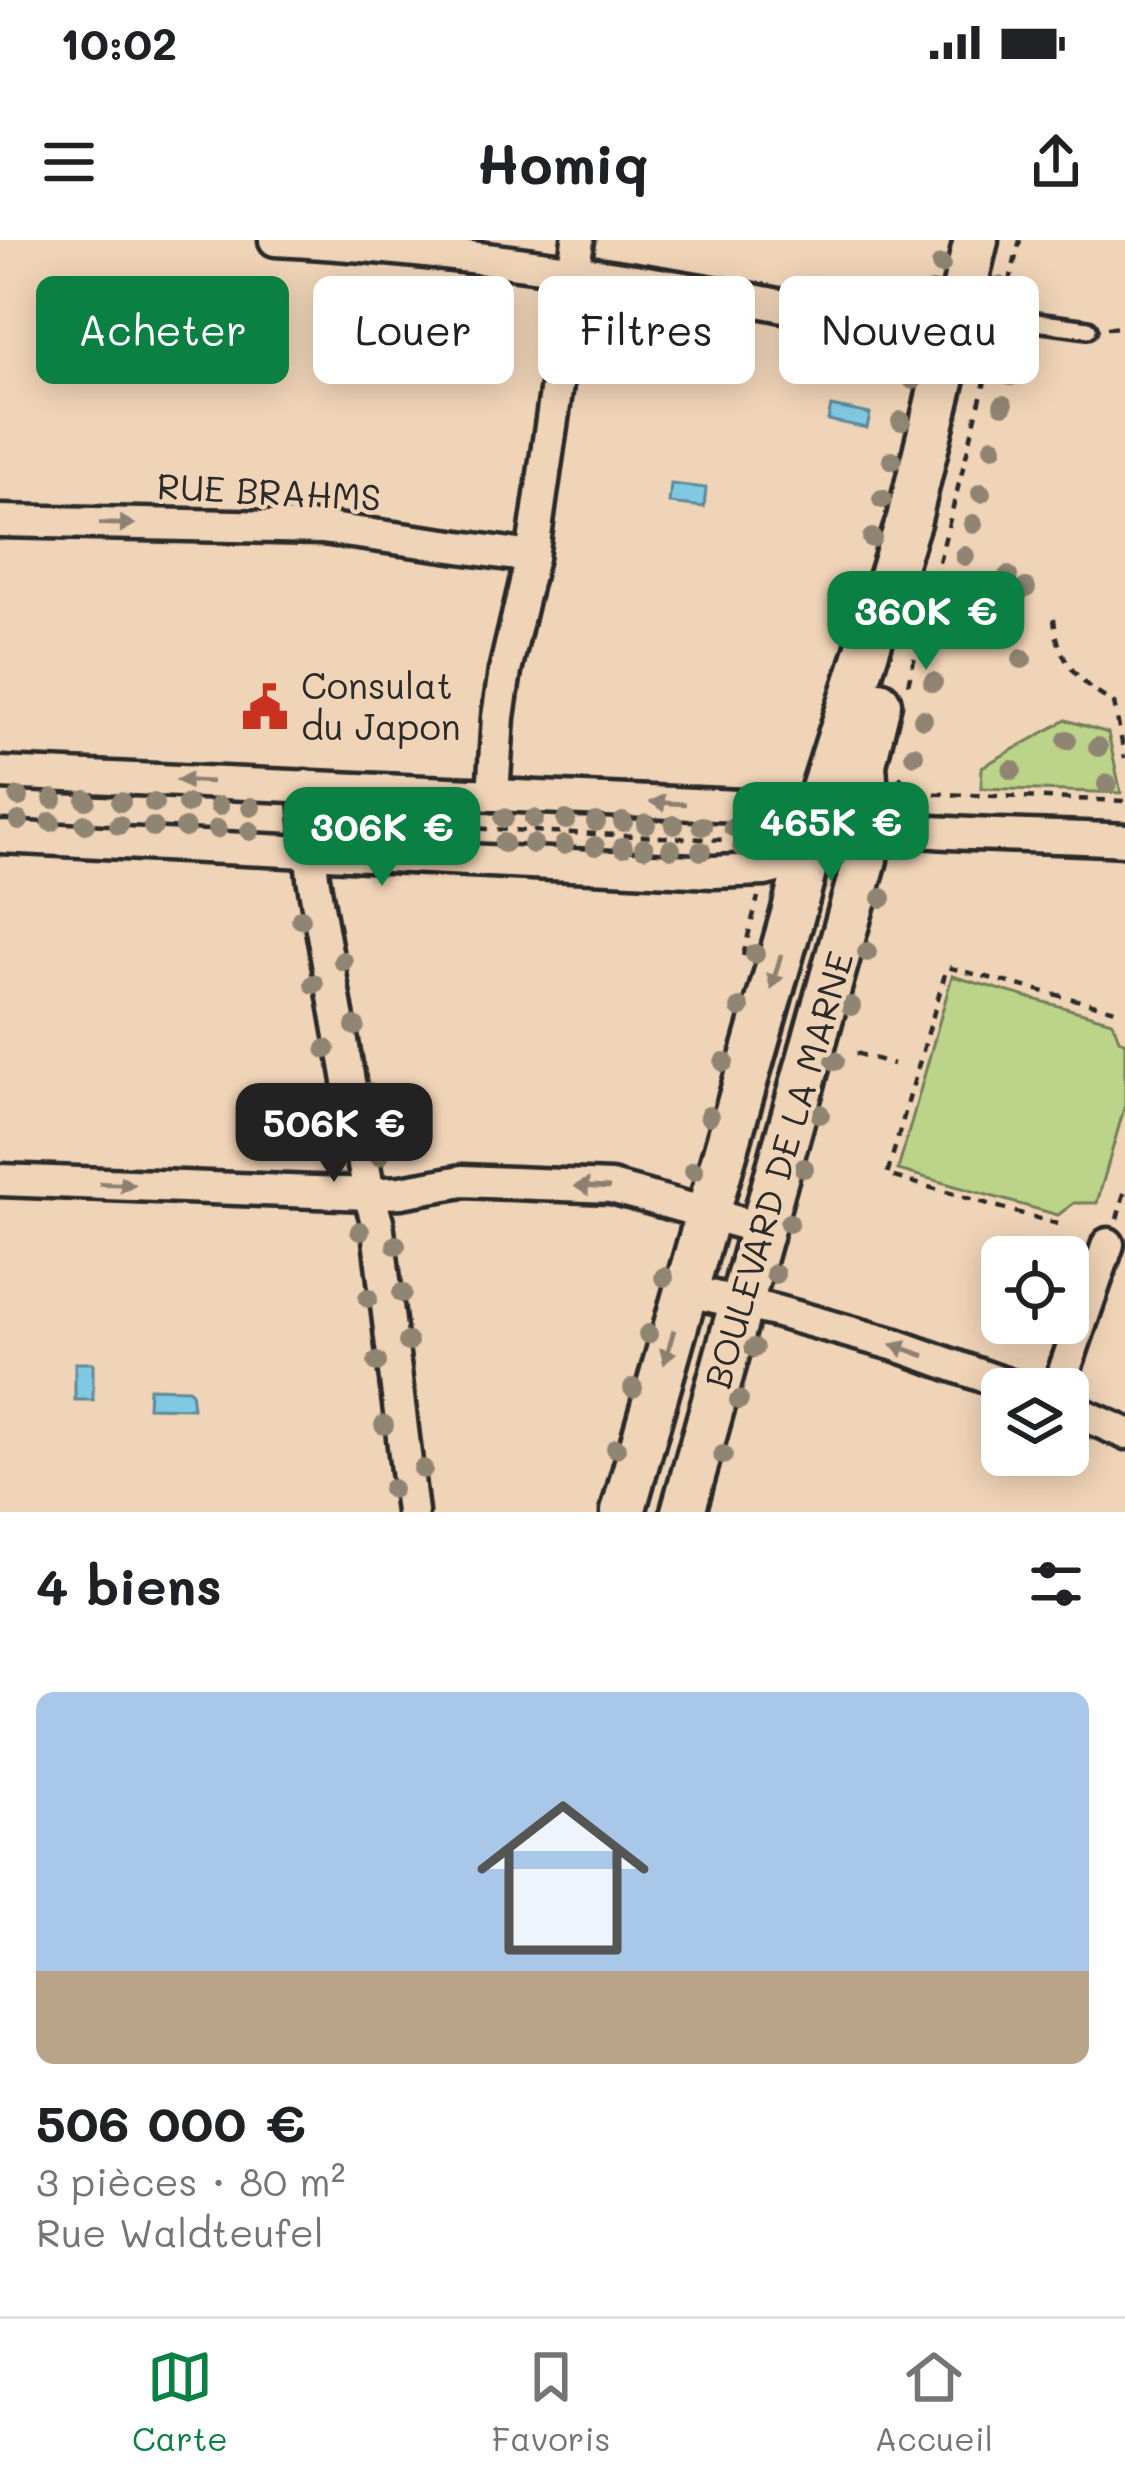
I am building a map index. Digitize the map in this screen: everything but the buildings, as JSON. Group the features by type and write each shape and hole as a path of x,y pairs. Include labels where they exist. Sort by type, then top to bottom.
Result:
{"street":[{"path":"275,240 577,256 779,303"},
{"path":"967,276 976,240"},
{"path":"493,795 505,671 532,557 577,256"},
{"path":"910,519 941,384"},
{"name":"BOULEVARD DE LA MARNE","path":"623,1512 807,859 814,817 910,519"},
{"name":"BOULEVARD DE LA MARNE","path":"682,1512 866,859 864,764 904,598 910,519"},
{"name":"RUE BRAHMS","path":"0,521 322,528 532,557"},
{"path":"0,773 784,808 868,826 1125,840"},
{"path":"305,786 309,853 377,1222 412,1512"},
{"path":"0,837 713,872 765,870 807,859 868,826"},
{"path":"0,1180 370,1194 464,1181 611,1187 763,1229"},
{"path":"1065,1368 1108,1244"},
{"path":"685,1290 896,1345 981,1376"},
{"path":"1089,1417 1125,1433"}],"lane":[{"path":"1039,322 1088,328"}],"path":[{"path":"1011,276 1020,240"},
{"path":"908,682 984,384"},
{"path":"1054,618 1058,646 1079,680 1114,703 1125,758"},
{"path":"887,767 917,793 1125,801"},
{"path":"917,793 917,806"},
{"path":"307,821 727,841"},
{"path":"1058,1224 887,1175 947,967 1116,1010"},
{"path":"856,1053 893,1064"},
{"path":"905,1067 917,1070"},
{"path":"1119,1212 1125,1190"}],"green space":[{"path":"1066,720 1108,733 1121,793 981,788 982,767"},
{"path":"952,976 1112,1021 1125,1043 1125,1105 1097,1203 1074,1203 1058,1215 898,1170"}],"water":[{"path":"831,406 870,414 867,428 828,420"},
{"path":"671,484 706,488 704,507 669,503"},
{"path":"75,1363 93,1363 93,1400 75,1400"},
{"path":"149,1388 188,1389 193,1408 148,1407"}],"place":[{"name":"Consulat du Japon","path":"265,707"}]}
